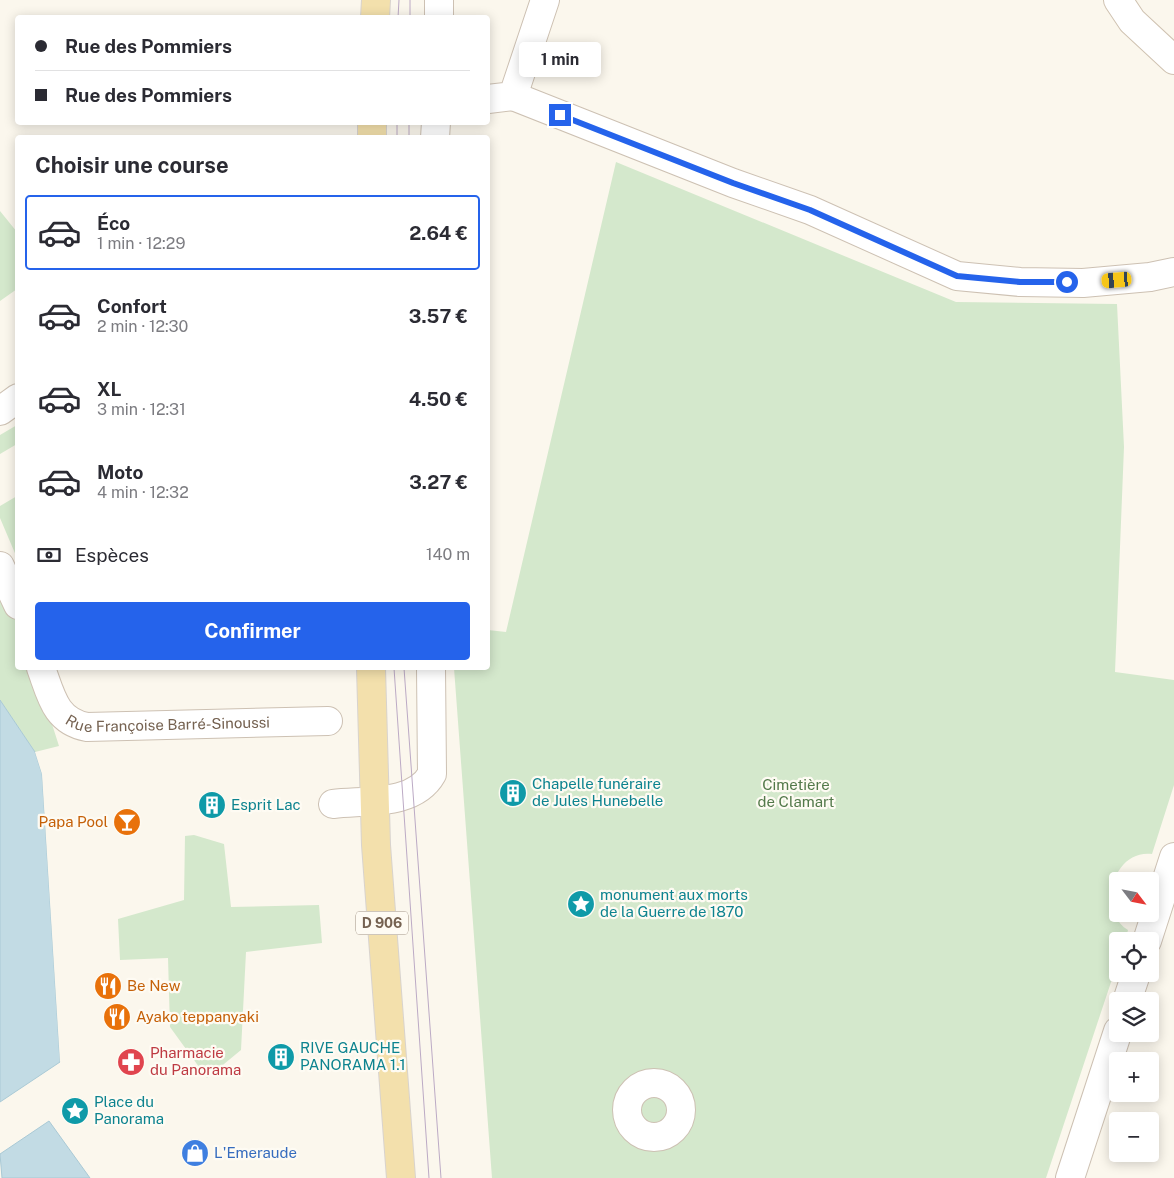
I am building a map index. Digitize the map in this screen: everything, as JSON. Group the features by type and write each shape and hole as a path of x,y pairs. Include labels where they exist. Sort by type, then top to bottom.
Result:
{"main road":[{"path":"375,15 376,0"},
{"name":"D 906","path":"371,670 373,800 401,1178"}],"street":[{"path":"439,0 439,15"},
{"path":"545,0 500,97 810,210 957,276 1020,282 1083,283 1150,277 1174,272"},
{"path":"1118,0 1132,21 1174,60"},
{"path":"0,411 15,400"},
{"path":"0,566 15,598"},
{"name":"Rue Françoise Barré-Sinoussi","path":"43,670 62,717 72,724 86,727 328,721"},
{"path":"333,804 402,798 413,794 426,783 432,774 431,670"},
{"path":"1150,932 1174,858"},
{"path":"1070,1178 1114,1042"}],"green space":[{"name":"Cimetière de Clamart","path":"616,162 956,302 1117,304 1124,447 1115,672 1174,680 1174,785 1152,854 1138,855 1127,861 1118,872 1109,872 1109,922 1119,922 1128,930 1127,932 1109,932 1109,982 1111,982 1046,1178 492,1178 454,670 490,670 490,630 506,632"},
{"path":"0,211 15,230 15,290 0,301"},
{"path":"15,426 15,445 0,454 0,435"},
{"path":"15,497 15,553 0,518 0,506"},
{"path":"0,585 15,620 15,670 35,670 59,746 35,752 0,700"},
{"path":"194,835 224,844 231,907 319,905 322,943 246,952 241,1050 207,1078 170,1027 168,958 120,960 118,919 184,900 185,836"}],"water":[{"path":"0,700 35,752 42,774 60,1062 0,1102"},
{"path":"49,1121 90,1178 2,1178 0,1154"}],"pier":[{"path":"35,752 37,752 44,773 63,1061 60,1062 42,774"}],"tram line":[{"path":"398,15 399,0"},
{"path":"410,0 410,15"},
{"path":"397,125 397,135"},
{"path":"409,125 409,135"},
{"path":"394,670 429,1178"},
{"path":"404,670 441,1178"}],"place":[{"name":"Chapelle funéraire de Jules Hunebelle","path":"513,793"},
{"name":"Esprit Lac","path":"212,805"},
{"name":"Papa Pool","path":"127,822"},
{"name":"monument aux morts de la Guerre de 1870","path":"581,904"},
{"name":"Be New","path":"108,986"},
{"name":"Ayako teppanyaki","path":"117,1017"},
{"name":"RIVE GAUCHE PANORAMA 1.1","path":"281,1057"},
{"name":"Pharmacie du Panorama","path":"131,1062"},
{"name":"Place du Panorama","path":"75,1111"},
{"name":"L'Emeraude","path":"195,1153"}],"route":[{"path":"560,115 733,183 810,210 957,276 1020,282 1067,282"}]}
